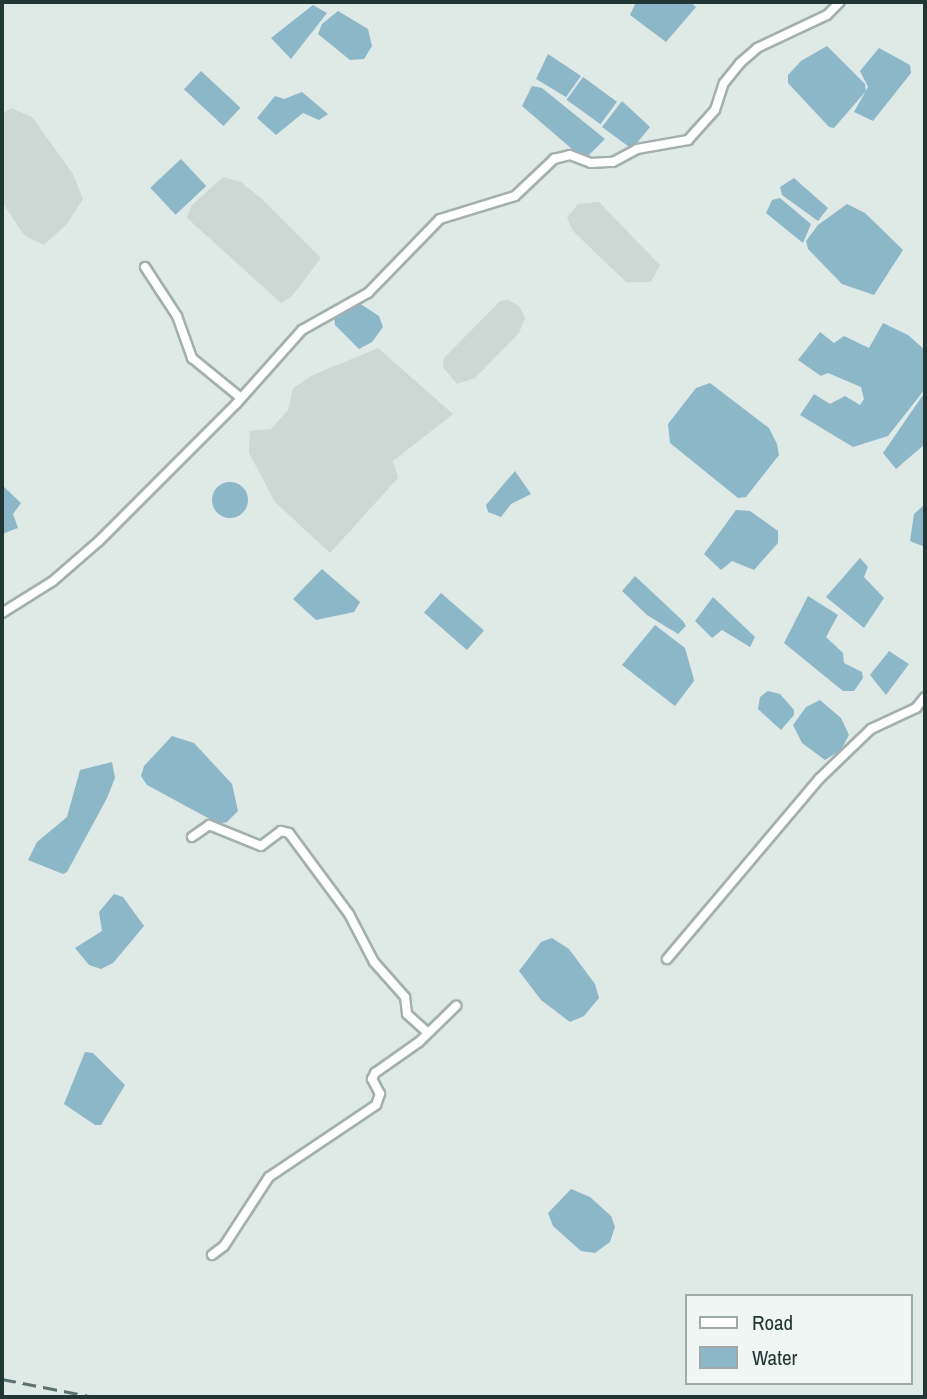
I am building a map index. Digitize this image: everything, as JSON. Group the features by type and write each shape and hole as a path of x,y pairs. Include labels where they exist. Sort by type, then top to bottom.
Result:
{"street":[{"path":"2,612 53,580 99,541 241,398 302,330 368,293 439,219 515,196 554,159 570,155 591,163 613,162 636,149 688,140 715,110 723,83 740,63 757,48 827,15 840,2"},
{"path":"145,267 177,316 192,358 241,398"},
{"path":"667,959 820,779 871,729 916,708 925,697"},
{"path":"192,837 209,825 261,845 281,831 289,833 349,914 374,962 405,997 407,1014 426,1031"},
{"path":"212,1255 224,1246 270,1177 376,1105 380,1094 372,1079 375,1073 419,1042 426,1031 456,1006"}],"shaded area":[{"path":"11,108 32,117 73,174 83,199 67,224 44,245 24,235 2,202 2,114"},
{"path":"223,177 241,182 262,199 321,258 292,296 281,303 187,218 191,206"},
{"path":"599,202 660,265 651,282 626,282 573,231 567,218 578,204"},
{"path":"508,300 519,306 525,318 519,333 475,378 457,384 443,367 444,358 500,301"},
{"path":"378,348 453,414 393,461 398,478 330,553 275,502 249,453 250,431 271,429 288,410 293,388 313,375"}],"water":[{"path":"636,2 690,2 696,7 666,42 630,15"},
{"path":"313,5 327,13 291,59 271,38"},
{"path":"338,11 368,29 372,46 364,59 350,60 318,34 322,24"},
{"path":"827,46 865,84 866,91 834,128 829,127 788,83 788,75 801,61"},
{"path":"879,48 910,65 911,73 873,121 854,112 868,87 860,71"},
{"path":"548,54 581,76 566,97 536,79"},
{"path":"201,71 240,108 223,126 184,89"},
{"path":"583,77 617,102 601,124 567,100"},
{"path":"532,86 542,88 605,139 587,157 579,155 522,106"},
{"path":"302,92 328,114 319,120 303,113 276,135 257,118 275,96 284,99"},
{"path":"622,101 650,127 632,149 602,127"},
{"path":"181,159 206,186 176,215 150,188"},
{"path":"794,178 828,208 818,221 782,195 780,187"},
{"path":"780,198 811,224 803,243 766,213 772,200"},
{"path":"847,204 865,213 903,250 874,295 842,284 808,249 806,241 818,225"},
{"path":"359,303 379,316 383,327 372,342 359,349 335,325 334,316"},
{"path":"883,323 908,335 925,350 925,389 888,436 853,447 800,415 814,394 830,404 845,396 860,405 864,399 861,387 828,373 821,376 798,360 820,332 834,343 844,336 869,348"},
{"path":"710,383 769,428 777,444 779,455 746,497 738,498 670,443 668,424 696,388"},
{"path":"925,392 925,444 896,469 883,453"},
{"path":"515,471 531,494 511,504 501,517 488,512 486,505"},
{"path":"230,482 243,487 248,500 243,513 230,518 217,513 212,500 217,487"},
{"path":"2,485 21,503 13,514 18,528 2,534"},
{"path":"925,504 925,547 910,541 914,514"},
{"path":"736,510 750,511 778,531 778,543 754,570 732,561 721,570 704,554"},
{"path":"860,558 868,567 864,577 884,598 864,628 826,597"},
{"path":"322,569 360,602 354,612 316,620 293,599"},
{"path":"635,576 683,621 686,626 678,634 647,615 622,591"},
{"path":"441,593 484,630 467,650 424,613"},
{"path":"808,596 838,615 826,637 843,653 844,663 862,672 863,678 854,691 843,691 784,643"},
{"path":"713,597 755,637 750,647 722,630 712,638 695,621"},
{"path":"655,625 685,648 693,676 694,681 675,706 622,665"},
{"path":"889,651 909,664 886,695 870,675"},
{"path":"768,691 780,694 794,710 794,715 781,730 758,709 760,697"},
{"path":"820,700 841,718 849,735 841,750 825,760 802,743 793,725 806,707"},
{"path":"172,736 194,743 232,784 238,811 227,822 219,824 147,785 141,776 144,766"},
{"path":"112,762 115,778 107,798 67,872 63,874 28,860 37,842 67,817 80,770"},
{"path":"114,894 123,897 144,926 113,963 101,969 89,965 75,948 102,931 99,912"},
{"path":"552,938 569,949 595,984 599,998 584,1016 570,1022 541,1000 519,971 541,942"},
{"path":"85,1052 93,1053 125,1085 101,1125 95,1125 64,1104"},
{"path":"571,1189 590,1197 611,1216 615,1227 610,1242 595,1253 581,1251 553,1226 548,1213"}],"railway":[{"path":"2,1379 94,1397"}]}
